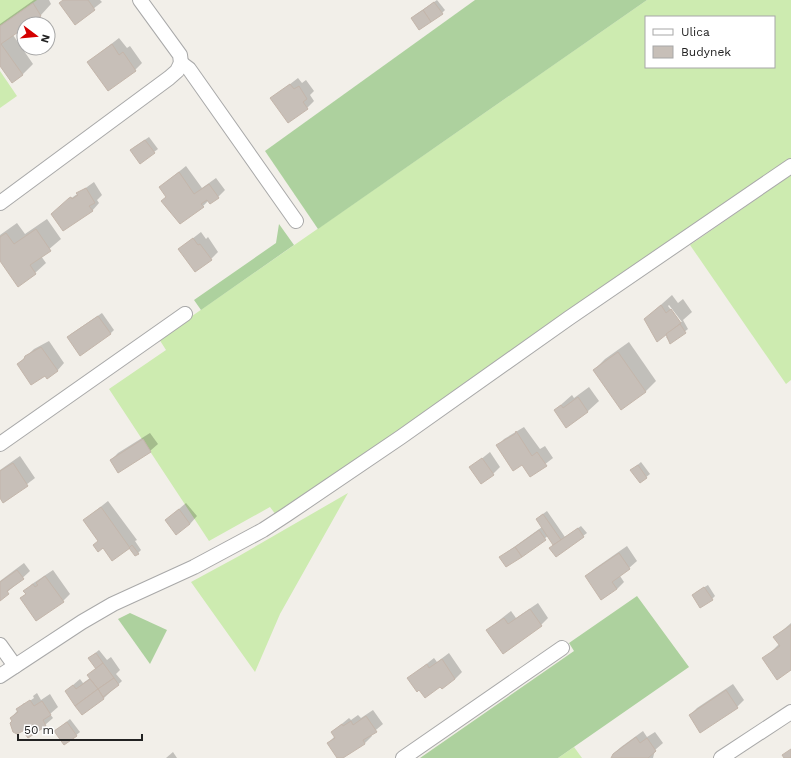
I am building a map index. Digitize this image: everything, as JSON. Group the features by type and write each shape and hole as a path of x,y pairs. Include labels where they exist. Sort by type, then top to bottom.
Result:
{"street":[{"path":"0,203 177,71 181,63 180,55 140,0"},
{"path":"181,63 189,69 296,221"},
{"path":"0,676 82,622 113,604 194,567 269,526 401,437 569,318 791,166"},
{"path":"0,444 185,314"},
{"path":"0,645 15,666"},
{"path":"403,758 562,648"},
{"path":"721,758 791,712"}],"green space":[{"path":"0,0 37,0 0,26"},
{"path":"475,0 647,0 318,229 265,151"},
{"path":"647,0 791,0 791,159 276,515 270,507 209,541 109,389 166,350 159,339"},
{"path":"0,71 17,96 0,108"},
{"path":"791,175 791,380 786,384 690,245"},
{"path":"279,224 294,245 201,310 194,300 276,243"},
{"path":"348,493 280,614 255,672 191,582"},
{"path":"637,596 689,667 558,758 420,758 574,651 569,643"},
{"path":"130,613 167,630 150,664 118,619"},
{"path":"574,747 582,758 558,758"}],"building":[{"path":"63,0 88,0 95,10 75,25 59,3"},
{"path":"434,2 443,14 431,22 423,10"},
{"path":"33,3 41,16 16,16 16,34 1,44 23,75 12,83 0,66 0,26"},
{"path":"423,10 431,22 419,30 411,18"},
{"path":"112,44 119,55 123,52 136,71 108,91 87,62"},
{"path":"290,84 294,89 299,86 307,99 303,102 308,109 288,123 270,98"},
{"path":"145,140 155,153 140,164 130,150"},
{"path":"179,172 194,194 209,184 219,198 210,204 207,200 201,204 204,207 180,224 161,201 166,197 159,187"},
{"path":"86,188 95,203 89,206 93,211 63,231 51,214 69,198 71,197 72,199 78,195 76,193"},
{"path":"36,229 51,251 30,265 36,274 18,287 0,261 0,237 6,233 14,244"},
{"path":"193,238 198,245 200,244 212,260 195,272 178,249"},
{"path":"661,305 666,313 671,309 681,323 657,342 644,319"},
{"path":"98,316 111,334 80,356 67,337"},
{"path":"680,324 686,333 670,344 666,334"},
{"path":"41,347 58,371 47,379 45,376 31,385 17,364 24,359 25,356"},
{"path":"618,352 646,392 621,410 593,370"},
{"path":"578,397 588,412 566,428 554,410 561,405 563,408"},
{"path":"516,431 532,456 537,452 547,466 530,477 522,465 513,471 496,445 515,434"},
{"path":"143,439 151,452 118,473 110,460"},
{"path":"482,458 494,475 481,484 469,467"},
{"path":"13,463 28,486 3,503 0,498 0,471"},
{"path":"638,465 647,478 640,483 630,470"},
{"path":"101,507 130,548 112,561 103,548 98,552 93,545 98,541 83,520"},
{"path":"179,509 190,524 176,535 165,520"},
{"path":"543,514 561,540 553,545 536,519"},
{"path":"578,528 584,537 556,557 549,548"},
{"path":"539,530 546,540 522,557 515,547"},
{"path":"132,545 139,554 135,556 129,548"},
{"path":"515,547 522,557 506,567 499,557"},
{"path":"619,553 630,569 612,582 617,589 601,600 585,576"},
{"path":"17,570 24,579 7,591 9,594 0,601 0,582"},
{"path":"45,576 64,602 36,621 20,598 26,594 23,591 33,584 35,587 38,585 36,583"},
{"path":"704,587 713,600 700,608 692,595"},
{"path":"530,609 542,626 503,654 486,630 504,618 508,624"},
{"path":"791,625 791,670 777,680 762,658 780,646 773,637"},
{"path":"96,653 103,663 96,669 88,658"},
{"path":"442,659 455,679 442,689 440,687 425,698 419,690 417,692 407,678 427,664 429,668"},
{"path":"103,663 114,678 98,689 87,675"},
{"path":"114,678 119,685 103,697 98,689"},
{"path":"90,679 98,689 75,706 65,691 73,685 76,689"},
{"path":"98,689 104,699 82,715 75,706"},
{"path":"726,690 738,708 700,733 689,715"},
{"path":"30,700 34,706 42,701 51,715 43,720 46,726 28,738 23,731 17,734 13,732 10,723 12,721 10,718 18,712 16,709"},
{"path":"366,716 377,732 363,740 365,744 343,758 337,758 327,743 335,738 331,732 342,724 343,726 351,721 353,725"},
{"path":"67,722 77,736 64,745 54,731"},
{"path":"636,737 640,743 647,738 656,751 648,758 611,758 613,754"},
{"path":"791,749 791,758 784,758 782,755"}]}
